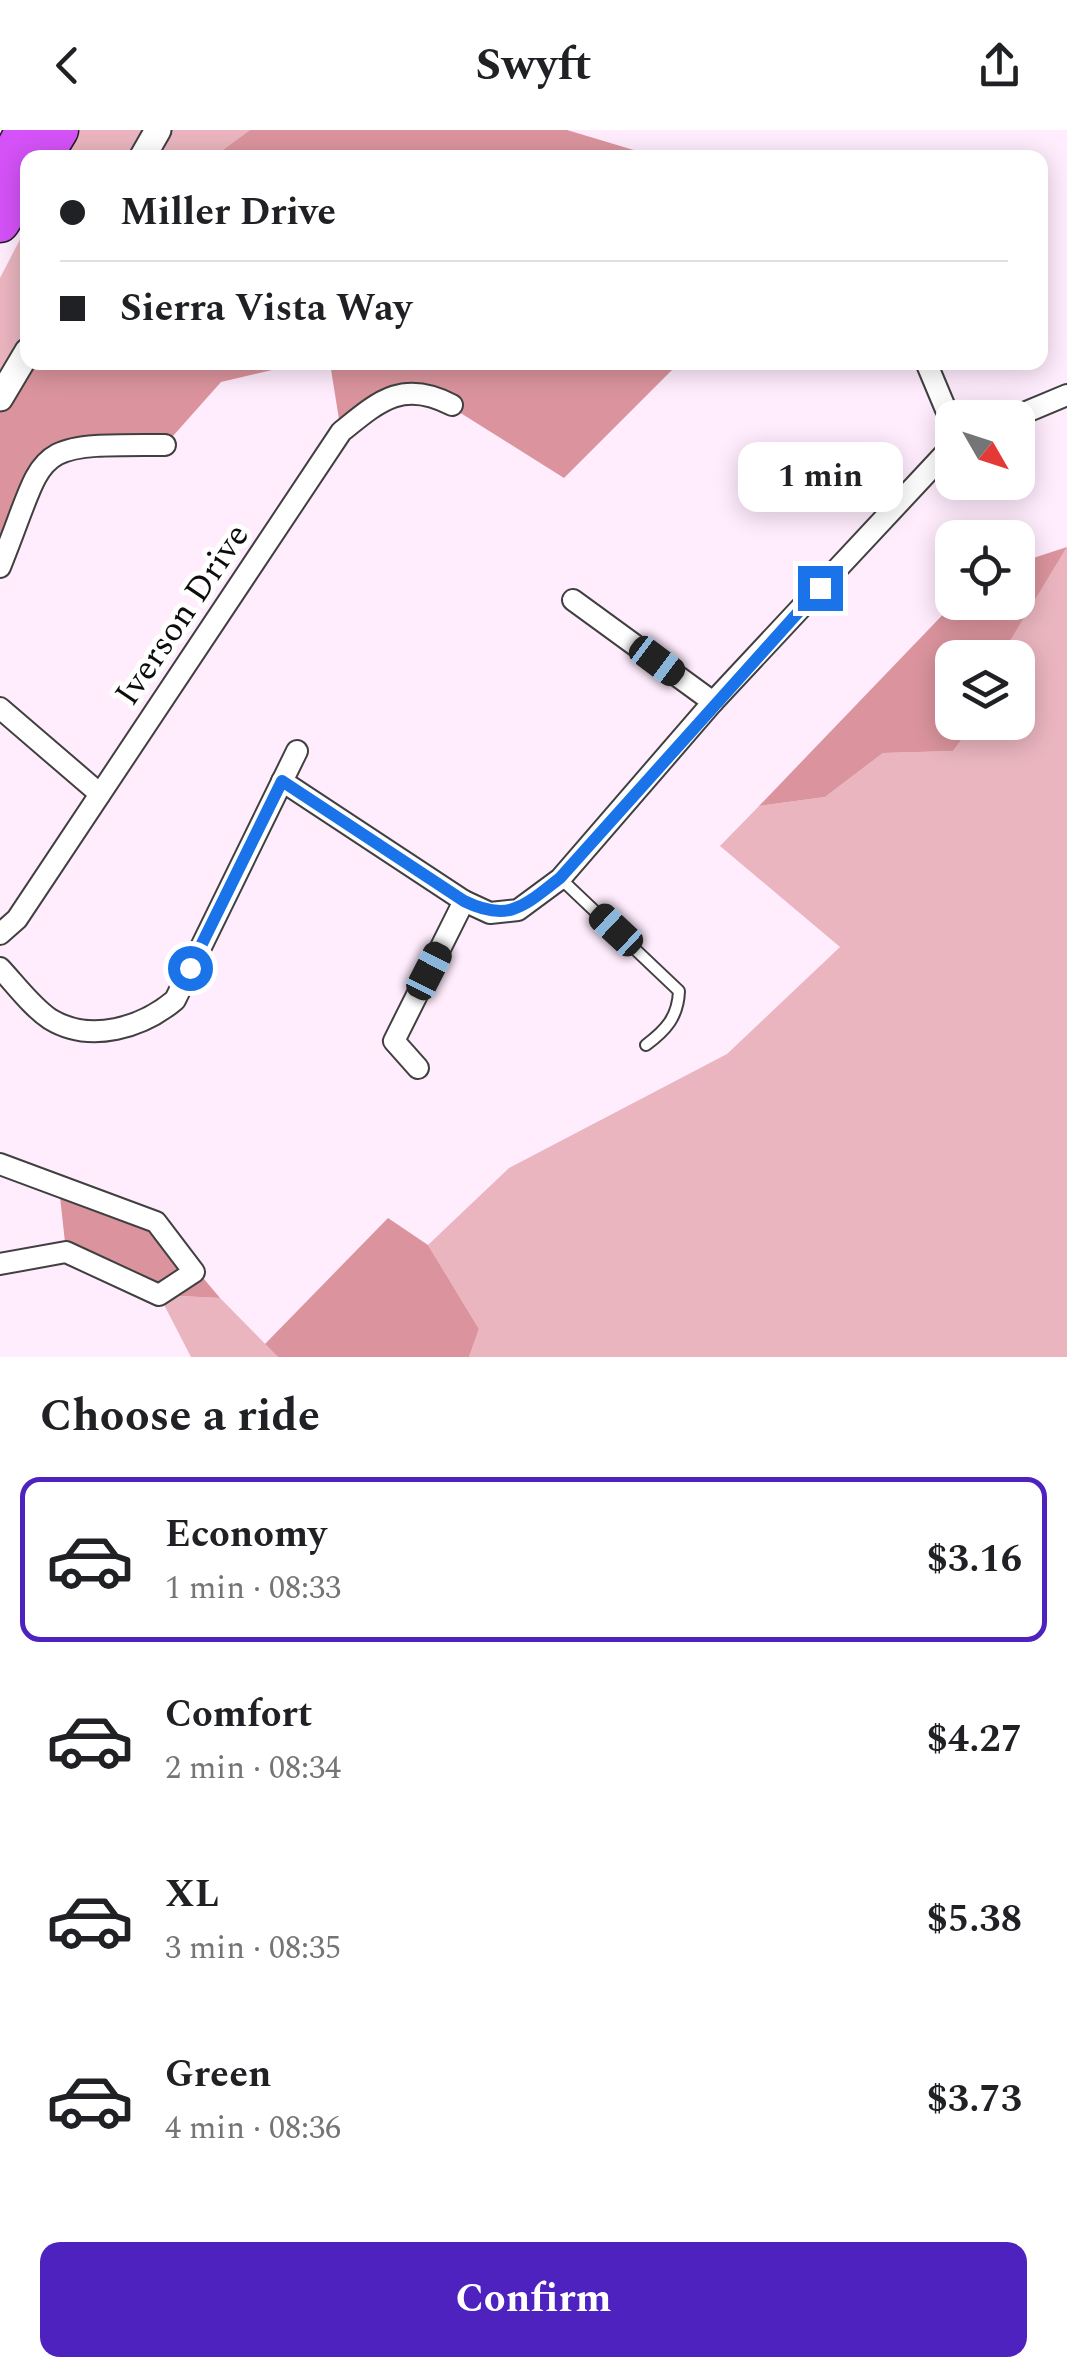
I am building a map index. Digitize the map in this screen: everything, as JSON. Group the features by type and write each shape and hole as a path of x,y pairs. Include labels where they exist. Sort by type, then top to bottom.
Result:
{"highway":[{"path":"0,178 25,130"},
{"path":"0,223 20,192"}],"street":[{"path":"0,398 20,364"},
{"path":"929,370 942,400"},
{"name":"Iverson Drive","path":"0,934 17,918 341,432 384,398 426,392 452,405"},
{"path":"1035,408 1067,395"},
{"path":"0,567 32,478 53,453 82,444 165,445"},
{"path":"282,781 464,901 490,913 518,910 560,878 713,702 935,464"},
{"path":"573,600 713,702"},
{"path":"0,708 100,794"},
{"path":"0,968 51,1020 86,1030 118,1030 152,1020 175,1000 297,751"},
{"path":"418,1068 394,1041 464,901"},
{"path":"0,1164 156,1222 194,1272 159,1295 66,1252 0,1264"}],"lane":[{"path":"560,878 678,990 678,1006 667,1030 646,1045"}],"shaded area":[{"path":"80,130 250,130 223,150 69,150"},
{"path":"250,130 567,130 634,150 223,150"},
{"path":"20,239 20,363 0,398 0,278"},
{"path":"22,370 272,370 221,382 165,445 53,453 0,567 0,398"},
{"path":"331,370 672,370 564,478 427,392 341,432"},
{"path":"1067,547 1067,1357 469,1357 479,1329 428,1245 509,1168 727,1054 840,947 720,846 759,806 825,797 883,753 953,751 961,740 1035,740 1035,640 1010,640 1022,620 1035,620 1035,599"},
{"path":"1067,547 1035,600 1035,557"},
{"path":"938,620 1023,620 1010,640 935,640 935,740 961,740 953,751 883,753 825,797 759,806"},
{"path":"59,1187 156,1222 220,1298 159,1295 66,1252"},
{"path":"388,1218 428,1245 479,1329 469,1357 278,1357 265,1344"},
{"path":"159,1295 220,1298 278,1357 191,1357"}],"route":[{"path":"190,968 282,781 464,901 490,913 518,910 560,878 713,702 820,588"}]}
